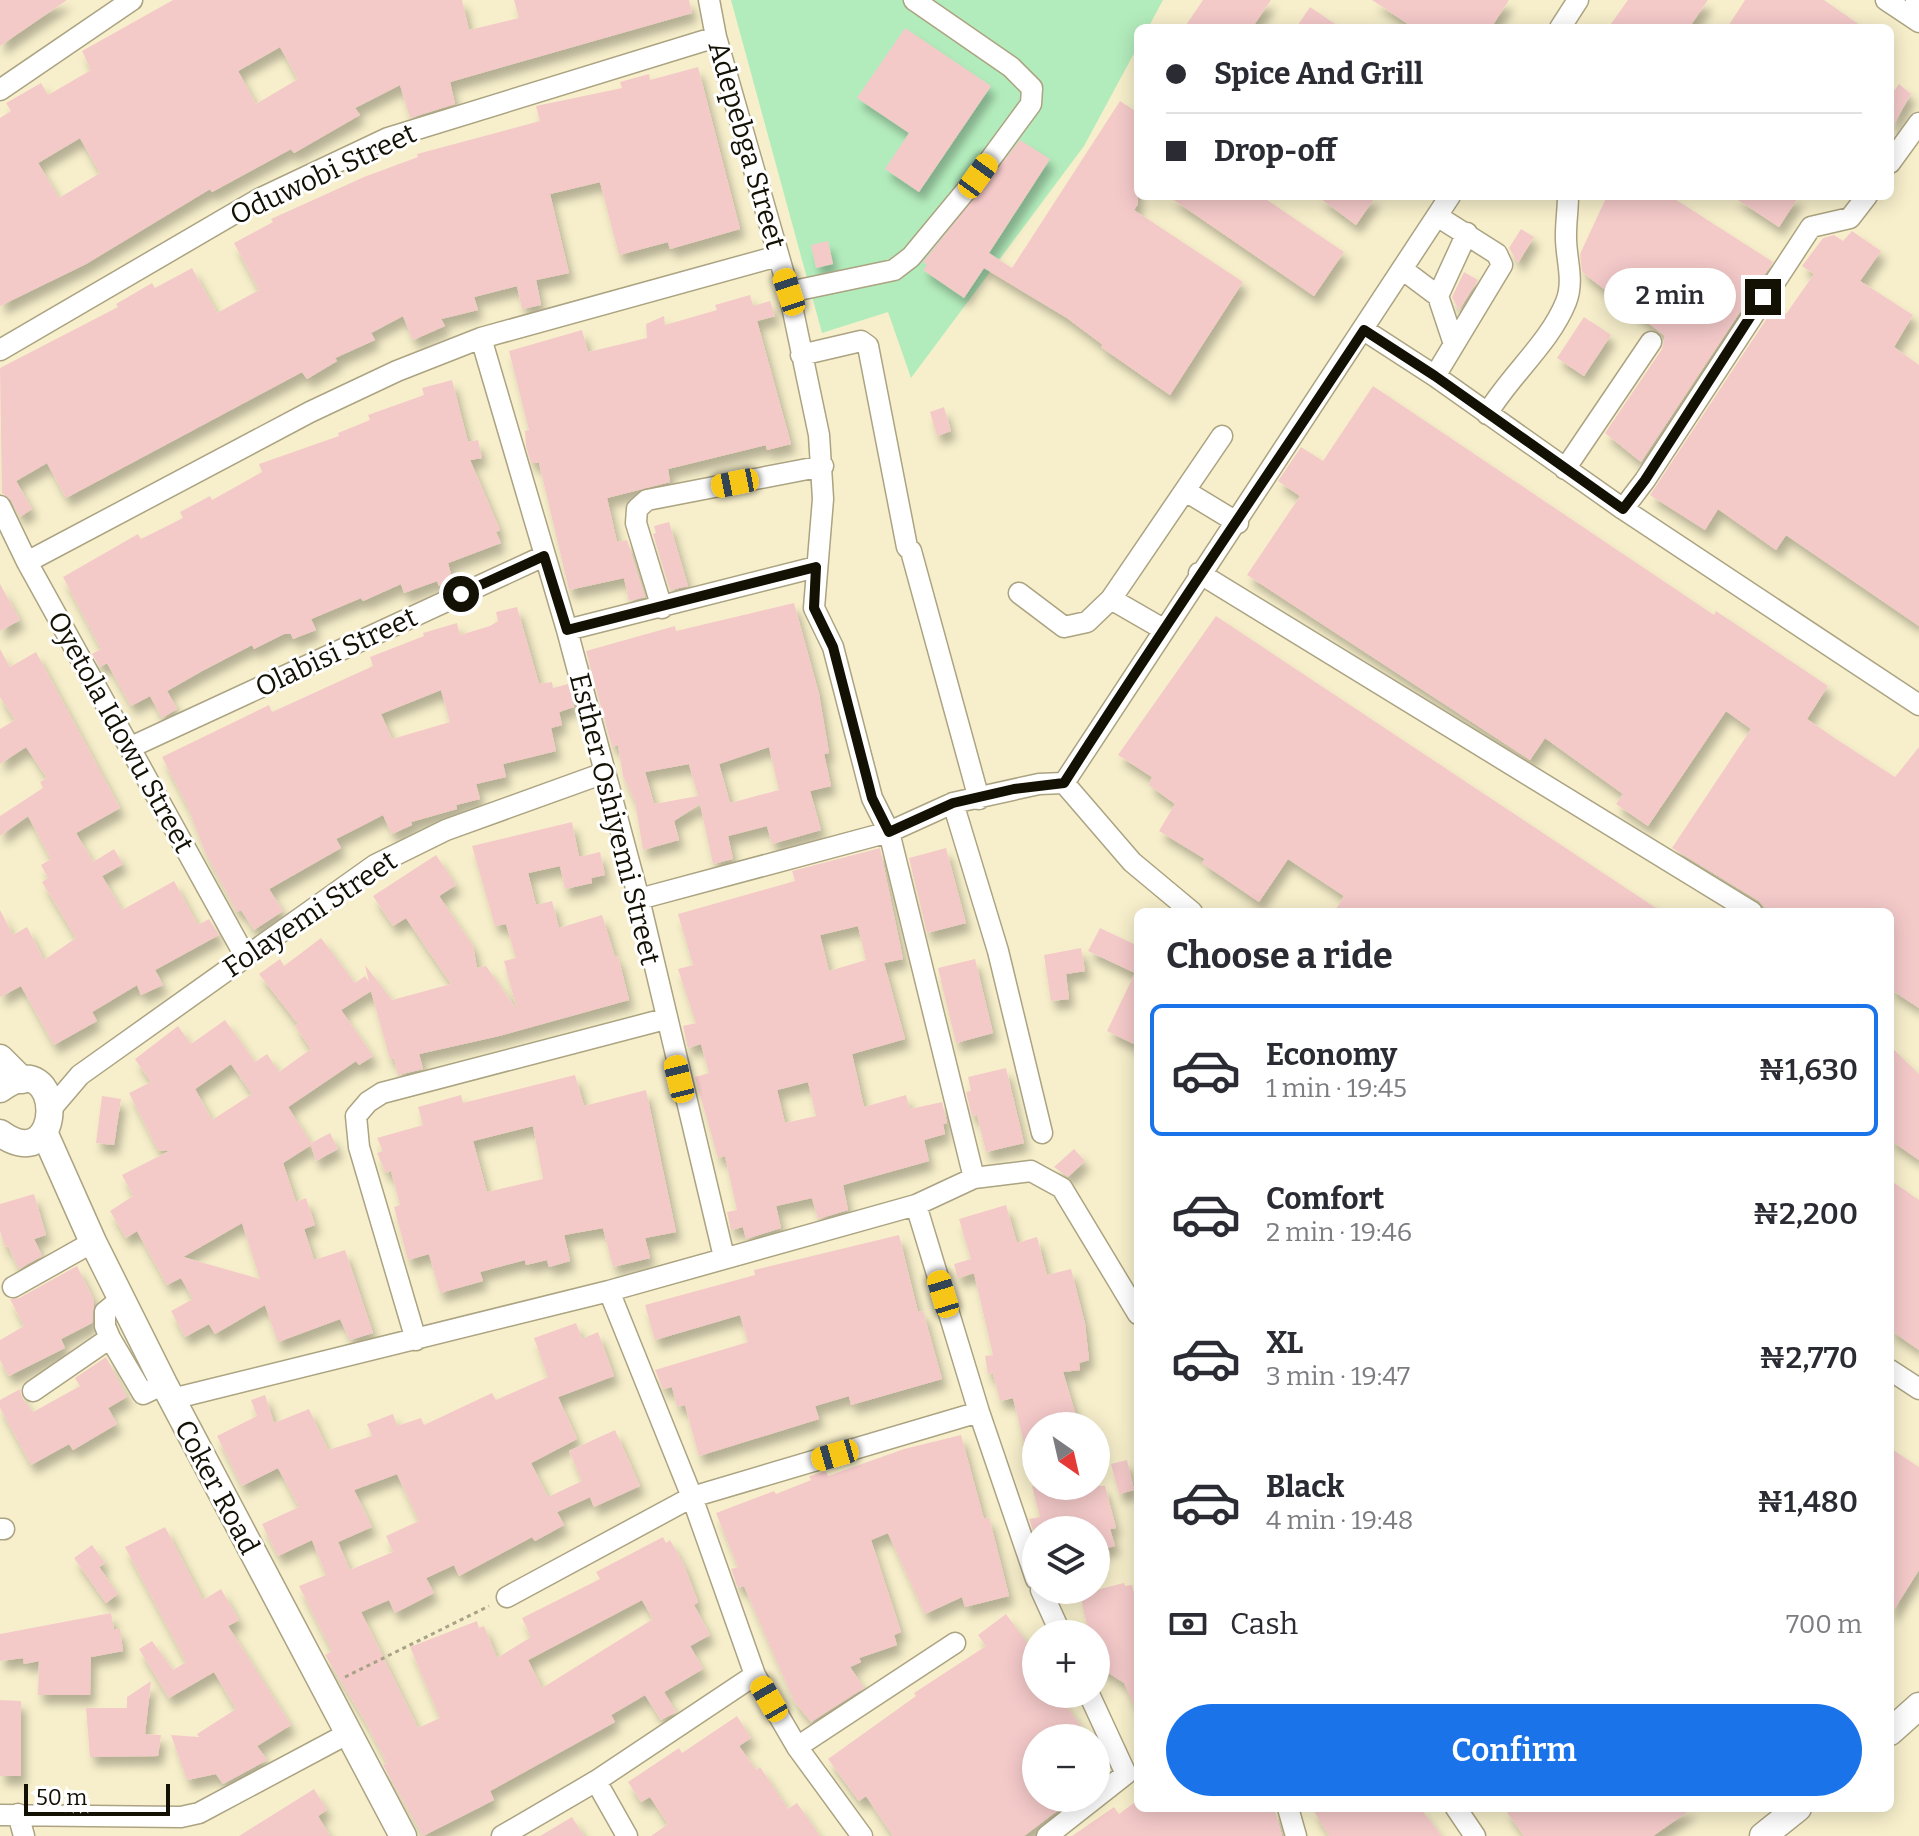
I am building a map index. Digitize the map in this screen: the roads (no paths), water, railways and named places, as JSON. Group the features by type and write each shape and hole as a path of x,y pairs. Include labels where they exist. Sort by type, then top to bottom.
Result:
{"main road":[{"path":"0,1058 20,1084"},
{"name":"Coker Road","path":"20,1084 50,1098 41,1127 93,1242 347,1734 403,1836"},
{"path":"0,1133 8,1139 41,1127"},
{"path":"1894,1728 1919,1706"},
{"path":"1763,1836 1793,1812"}],"street":[{"name":"Adepebga Street","path":"709,0 716,37 789,292 823,466 814,608 833,647 872,798 897,829 974,1178"},
{"path":"789,292 894,270 911,257 978,176 1031,104 1032,88 1011,67 914,0"},
{"path":"1563,24 1578,0"},
{"path":"1886,0 1919,22"},
{"path":"0,90 128,1"},
{"name":"Oduwobi Street","path":"0,350 259,199 388,138 716,37"},
{"path":"1894,157 1919,123"},
{"path":"1064,783 1199,573 1238,523 1447,200"},
{"path":"1487,414 1503,386 1540,345 1566,304 1570,280 1565,233 1568,200"},
{"path":"1623,509 1811,227 1850,218 1864,200"},
{"path":"1435,376 1453,341 1502,265 1497,254 1437,216"},
{"path":"1438,296 1467,233"},
{"path":"27,562 310,412 397,371 481,338 778,256"},
{"path":"1402,269 1438,296 1453,341"},
{"path":"1364,330 1435,376 1623,509 1919,705"},
{"name":"Esther Oshiyemi Street","path":"481,338 567,630 639,899 665,1019 724,1257"},
{"path":"801,355 861,341 868,346 904,536 979,799"},
{"path":"1565,469 1651,342"},
{"path":"1019,593 1064,627 1087,622 1111,599 1187,492 1222,436"},
{"path":"662,608 636,523 637,509 647,500 823,466"},
{"path":"1187,492 1238,523"},
{"name":"Oyetola Idowu Street","path":"0,506 27,562 245,956"},
{"name":"Olabisi Street","path":"129,748 544,556"},
{"path":"567,630 816,567"},
{"path":"1199,573 1745,908"},
{"path":"1111,599 1163,629"},
{"name":"Folayemi Street","path":"80,1075 375,865 446,830 604,773"},
{"path":"639,899 897,829 953,803 1039,784 1064,783"},
{"path":"1064,783 1132,862 1187,908"},
{"path":"953,803 998,951 1042,1133"},
{"path":"416,1340 359,1147 356,1116 368,1102 382,1093 665,1019"},
{"path":"20,1084 80,1075"},
{"path":"41,1127 80,1075"},
{"path":"121,1299 105,1312 110,1338 143,1394 168,1391 416,1340 609,1291 916,1205 974,1178 1031,1171 1062,1188 1134,1307"},
{"path":"916,1205 979,1412 1022,1538"},
{"path":"13,1287 93,1242"},
{"path":"609,1291 692,1497 755,1675 797,1747 862,1836"},
{"path":"33,1391 110,1338"},
{"path":"1894,1373 1919,1389"},
{"path":"507,1597 692,1497 979,1412"},
{"path":"797,1747 955,1643"},
{"path":"502,1836 596,1781 755,1675"},
{"path":"1047,1836 1126,1774 1095,1708"},
{"path":"9,1815 181,1817 199,1813 347,1734"},
{"path":"596,1781 627,1836"},
{"path":"1289,1812 1296,1836"},
{"path":"1459,1812 1475,1836"},
{"path":"9,1815 24,1836"}]}
